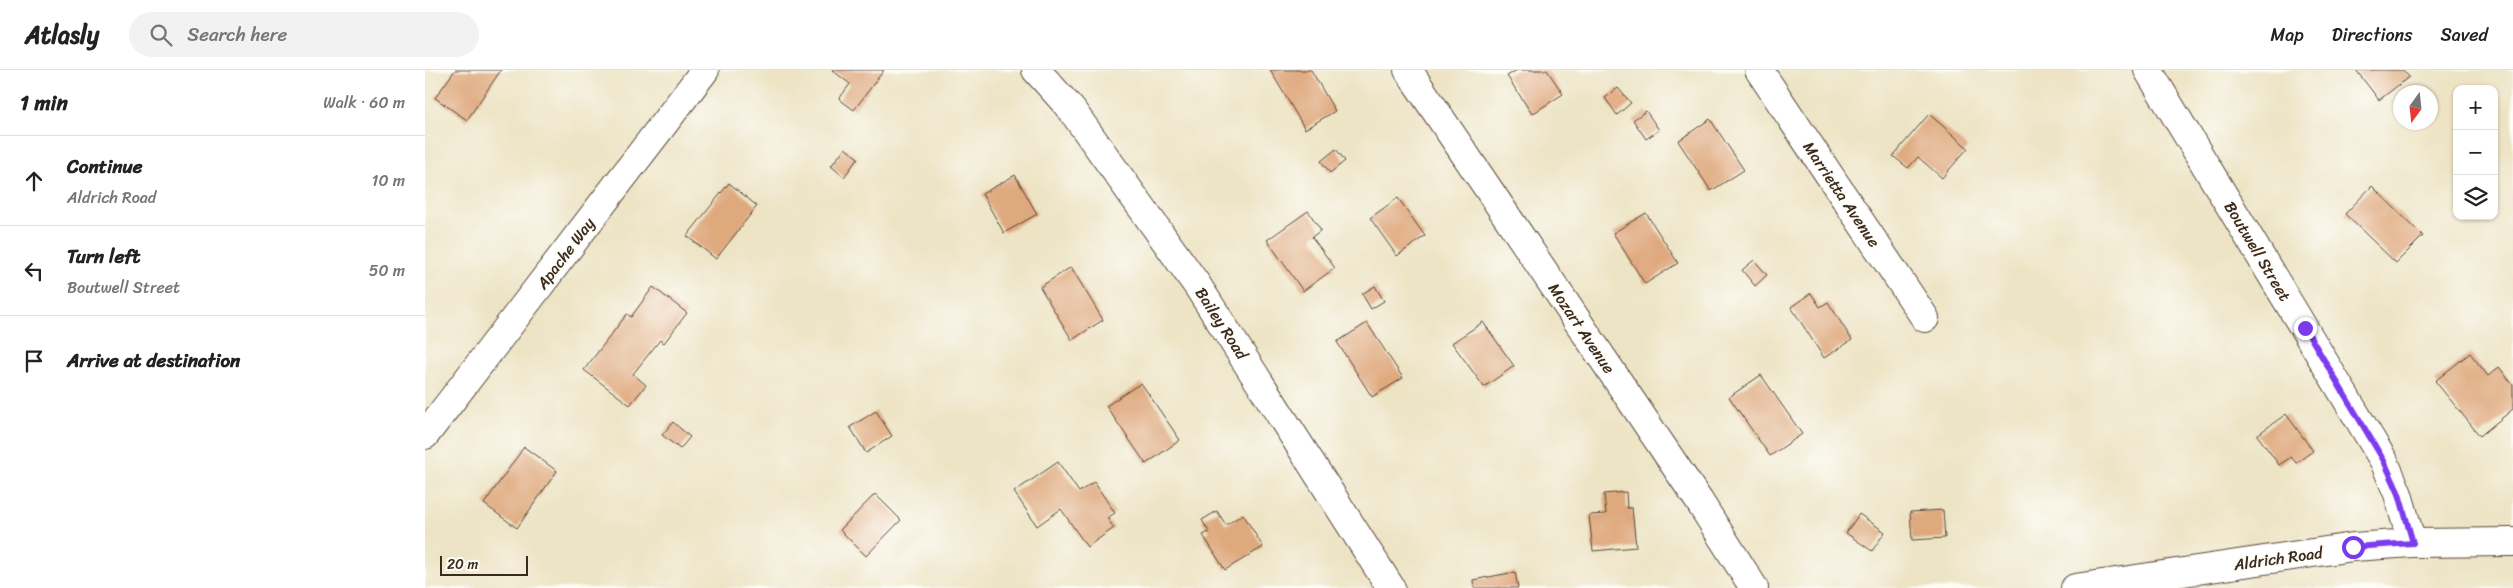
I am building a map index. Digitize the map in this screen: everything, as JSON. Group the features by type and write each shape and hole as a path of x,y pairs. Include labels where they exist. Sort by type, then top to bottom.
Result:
{"street":[{"name":"Apache Way","path":"425,435 705,70"},
{"name":"Bailey Road","path":"1036,70 1076,116 1197,285 1391,588"},
{"name":"Mozart Avenue","path":"1408,70 1699,502 1754,588"},
{"name":"Marrietta Avenue","path":"1759,70 1925,318"},
{"name":"Boutwell Street","path":"2148,70 2384,461 2399,494 2413,543"},
{"name":"Aldrich Road","path":"2075,588 2353,547 2413,543 2513,542"}],"building":[{"path":"455,70 501,70 467,120 435,98"},
{"path":"832,70 884,70 854,110 839,99 850,84"},
{"path":"1270,70 1311,70 1335,111 1305,129"},
{"path":"1517,70 1547,70 1563,94 1532,114 1507,76"},
{"path":"2356,70 2403,70 2409,77 2399,85 2393,85 2393,89 2379,100"},
{"path":"1618,88 1631,103 1617,115 1605,98"},
{"path":"1646,111 1659,130 1646,139 1633,120"},
{"path":"1929,114 1968,148 1942,178 1918,157 1908,168 1893,156"},
{"path":"1710,119 1744,170 1711,191 1678,141"},
{"path":"845,148 858,158 844,177 831,166"},
{"path":"1336,149 1345,161 1330,173 1321,161"},
{"path":"1015,175 1037,214 1004,233 982,194"},
{"path":"729,183 757,206 716,259 687,236"},
{"path":"2372,186 2423,236 2396,263 2345,214"},
{"path":"1398,198 1425,236 1397,256 1370,218"},
{"path":"1308,211 1321,230 1312,237 1335,268 1303,291 1267,240"},
{"path":"1646,213 1678,263 1645,284 1613,233"},
{"path":"1754,260 1767,275 1755,286 1742,270"},
{"path":"1071,267 1103,320 1072,340 1040,287"},
{"path":"1375,286 1384,301 1371,309 1362,294"},
{"path":"653,287 687,313 664,343 660,340 633,374 646,385 630,405 584,370 627,314 631,317"},
{"path":"1811,293 1820,307 1828,302 1852,340 1824,358 1791,307"},
{"path":"1483,322 1514,366 1484,387 1452,343"},
{"path":"1367,323 1403,378 1372,397 1337,342"},
{"path":"2470,353 2488,376 2499,367 2513,385 2513,409 2480,436 2435,381"},
{"path":"1761,375 1802,434 1770,456 1729,397"},
{"path":"1141,383 1180,440 1146,464 1106,406"},
{"path":"876,411 892,436 866,453 850,427"},
{"path":"2286,414 2313,451 2296,463 2291,457 2279,465 2257,435"},
{"path":"673,422 690,437 680,449 662,435"},
{"path":"524,447 557,471 517,528 484,504"},
{"path":"1058,462 1079,492 1094,482 1115,513 1107,518 1114,528 1087,547 1061,509 1037,526 1014,492"},
{"path":"1626,492 1627,508 1632,508 1636,547 1593,551 1589,515 1606,514 1604,494"},
{"path":"875,494 901,520 866,556 840,530"},
{"path":"1943,510 1945,538 1912,540 1910,512"},
{"path":"1217,511 1226,525 1243,514 1263,547 1225,570 1203,535 1209,532 1202,520"},
{"path":"1859,514 1885,532 1872,551 1846,533"},
{"path":"1515,572 1518,588 1474,588 1473,580"}],"route":[{"path":"2305,328 2384,461 2399,494 2413,543 2353,547"}]}
